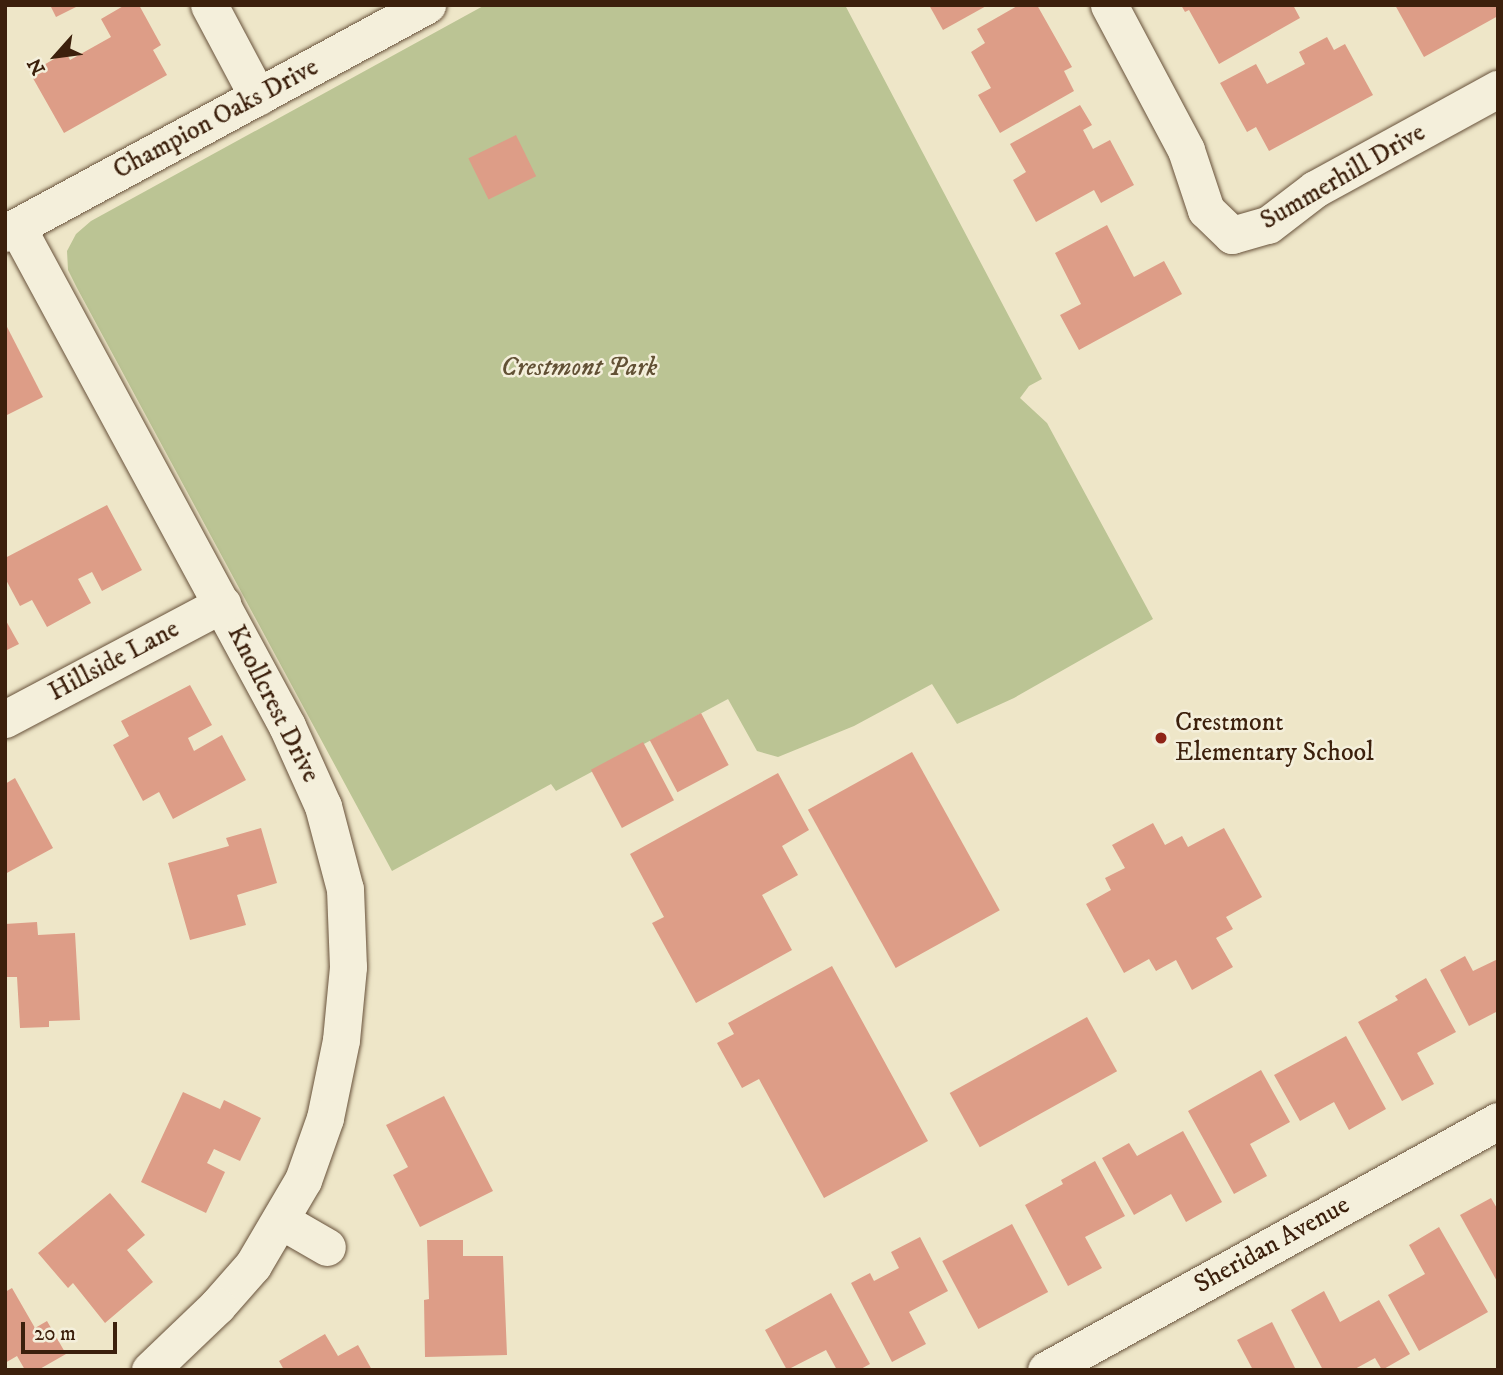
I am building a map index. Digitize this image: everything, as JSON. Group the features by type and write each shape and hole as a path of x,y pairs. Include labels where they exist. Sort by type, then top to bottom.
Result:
{"street":[{"path":"209,5 258,97"},
{"name":"Champion Oaks Drive","path":"11,230 427,5"},
{"name":"Summerhill Drive","path":"1109,5 1186,150 1206,209 1232,234 1268,225 1315,189 1498,89"},
{"name":"Knollcrest Drive","path":"11,230 288,726 323,806 345,889 348,967 341,1040 326,1118 303,1180 253,1265 197,1326 150,1370"},
{"name":"Hillside Lane","path":"5,719 222,604"},
{"name":"Sheridan Avenue","path":"1046,1370 1498,1121"},
{"path":"280,1220 327,1247"}],"green space":[{"name":"Crestmont Park","path":"485,5 845,5 1042,379 1029,386 1020,398 1047,423 1153,619 1014,698 957,724 932,684 854,726 778,757 757,751 728,699 556,791 551,784 392,871 77,288 68,270 67,251 76,234 91,221"}],"building":[{"path":"50,5 80,5 56,17"},
{"path":"125,5 139,5 161,45 153,50 167,75 64,133 30,73 66,52 70,60 111,37 101,19"},
{"path":"929,5 988,5 943,30"},
{"path":"1019,5 1037,5 1072,67 1064,71 1074,91 1000,133 978,95 991,88 971,52 985,43 977,29"},
{"path":"1181,5 1293,5 1300,18 1219,64 1189,10 1185,12"},
{"path":"1395,5 1498,5 1498,16 1424,57"},
{"path":"1327,37 1334,50 1345,44 1373,95 1269,151 1256,127 1247,132 1220,83 1256,64 1267,84 1305,64 1299,52"},
{"path":"1080,105 1092,125 1083,130 1093,149 1110,140 1134,185 1101,203 1094,190 1036,222 1013,180 1026,172 1010,144"},
{"path":"516,135 536,176 489,200 468,158"},
{"path":"1107,225 1134,277 1164,261 1182,294 1079,350 1060,315 1081,304 1055,253"},
{"path":"5,323 43,397 5,416"},
{"path":"107,505 142,570 102,591 92,572 78,579 91,603 47,627 32,600 20,606 5,578 5,558"},
{"path":"5,619 19,644 5,651"},
{"path":"190,685 212,725 188,738 194,751 222,735 246,780 173,819 159,792 143,801 113,745 129,736 121,721"},
{"path":"701,713 729,765 677,792 650,740"},
{"path":"643,742 674,800 622,828 591,770"},
{"path":"912,752 1000,910 896,968 808,810"},
{"path":"778,773 809,830 782,846 798,875 762,895 792,950 696,1003 652,923 664,917 630,854"},
{"path":"15,778 53,848 5,874 5,784"},
{"path":"1153,823 1165,845 1182,836 1188,847 1224,828 1262,897 1226,917 1233,929 1216,938 1233,967 1192,990 1176,960 1156,971 1149,959 1124,973 1086,904 1111,890 1105,878 1125,868 1112,845"},
{"path":"261,828 277,883 237,895 246,925 190,940 168,863 229,846 226,838"},
{"path":"37,922 38,935 75,933 80,1020 49,1021 49,1027 20,1028 17,977 5,977 5,924"},
{"path":"1465,956 1473,971 1498,959 1498,1011 1469,1026 1440,970"},
{"path":"832,966 928,1141 824,1198 759,1079 742,1088 717,1043 734,1034 728,1023"},
{"path":"1426,978 1456,1032 1417,1053 1434,1084 1402,1101 1358,1022 1398,1000 1395,996"},
{"path":"1087,1017 1117,1071 980,1147 950,1093"},
{"path":"1346,1036 1386,1109 1349,1130 1334,1102 1300,1121 1274,1075"},
{"path":"1261,1070 1290,1122 1250,1144 1267,1176 1234,1194 1188,1111"},
{"path":"183,1092 220,1109 224,1100 261,1118 240,1161 214,1149 207,1163 225,1172 206,1213 141,1182"},
{"path":"444,1096 493,1191 420,1227 393,1175 408,1167 386,1125"},
{"path":"1183,1131 1222,1202 1186,1222 1171,1194 1134,1215 1102,1158 1129,1143 1137,1156"},
{"path":"1095,1161 1125,1216 1085,1237 1102,1268 1068,1286 1025,1205 1063,1184 1061,1180"},
{"path":"110,1193 145,1235 127,1250 153,1282 105,1323 73,1283 68,1288 38,1253"},
{"path":"1491,1198 1498,1210 1498,1283 1460,1215"},
{"path":"1012,1224 1048,1292 978,1329 942,1261"},
{"path":"1439,1227 1488,1312 1419,1351 1388,1295 1425,1274 1409,1245"},
{"path":"920,1237 948,1291 909,1312 926,1344 892,1362 851,1283 870,1273 874,1281 899,1268 891,1252"},
{"path":"427,1240 463,1240 463,1256 503,1256 507,1355 425,1357 424,1300 429,1299"},
{"path":"12,1288 35,1328 47,1321 66,1354 38,1370 25,1370 17,1356 5,1363 5,1292"},
{"path":"1324,1291 1340,1322 1379,1300 1410,1354 1382,1370 1375,1358 1353,1370 1323,1370 1291,1310"},
{"path":"831,1293 870,1364 859,1370 837,1370 826,1350 787,1370 765,1330"},
{"path":"1272,1322 1296,1370 1253,1370 1237,1340"},
{"path":"325,1334 338,1356 358,1345 372,1370 284,1370 279,1361"}],"place":[{"name":"Crestmont Elementary School","path":"1161,738"}]}
